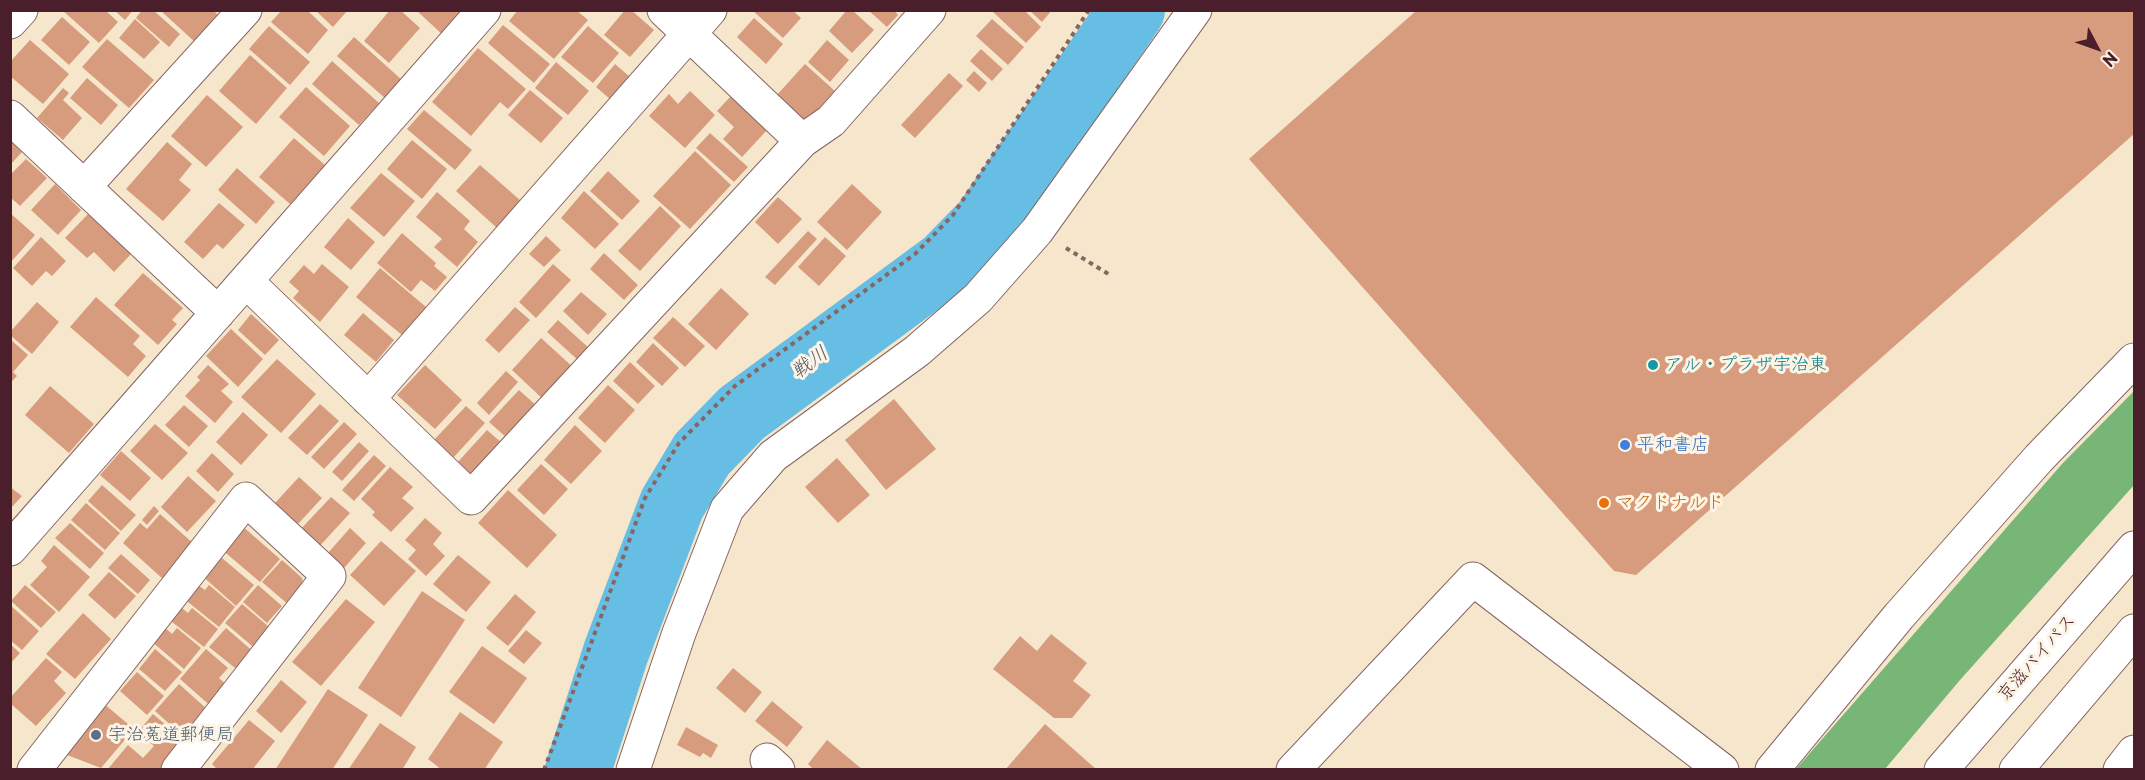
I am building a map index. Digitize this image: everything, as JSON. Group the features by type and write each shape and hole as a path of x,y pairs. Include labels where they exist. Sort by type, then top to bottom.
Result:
{"main road":[{"path":"10,22 21,10"},
{"path":"84,187 245,10"},
{"path":"10,549 484,10"},
{"path":"664,10 700,22 802,141"},
{"path":"246,281 471,498 802,141 831,121 929,10"},
{"path":"633,770 679,633 727,509 773,456 917,351 978,298 1036,231 1195,10"},
{"path":"368,399 700,22"},
{"path":"10,117 218,313"},
{"path":"1772,770 1899,616 2039,458 2134,360"},
{"path":"33,770 246,499 329,576 178,770"},
{"name":"京滋バイパス","path":"1941,770 2134,548"},
{"path":"1293,770 1473,579 1722,770"},
{"path":"2016,770 2134,631"},
{"path":"2120,769 2134,752"},
{"path":"10,765 20,770"}],"path":[{"path":"544,770 645,498 679,443 735,386 915,254 953,215 1089,10"},
{"path":"1036,231 1110,274"}],"green space":[{"path":"2134,391 2134,485 1960,680 1885,769 1796,769 2062,464"}],"building":[{"path":"62,10 105,10 118,22 99,43"},
{"path":"114,10 133,10 125,20"},
{"path":"142,10 153,10 180,34 169,47 136,18"},
{"path":"160,10 213,10 219,16 196,43"},
{"path":"282,10 307,10 328,30 308,54 271,22"},
{"path":"315,10 348,10 333,27"},
{"path":"390,10 400,10 420,28 389,63 364,41"},
{"path":"416,10 468,10 445,37"},
{"path":"518,10 576,10 588,20 554,59 509,21"},
{"path":"625,10 631,10 654,30 630,57 604,35"},
{"path":"752,10 792,10 801,18 783,38"},
{"path":"847,10 852,10 874,30 852,53 829,31"},
{"path":"868,10 894,10 898,15 887,27"},
{"path":"991,10 1024,10 1041,27 1026,43"},
{"path":"1029,10 1052,10 1042,22"},
{"name":"アル・プラザ宇治東","path":"1417,10 2134,10 2134,134 1636,575 1614,571 1249,159"},
{"path":"62,17 90,42 69,65 41,40"},
{"path":"754,18 783,44 766,64 737,37"},
{"path":"135,19 160,42 144,59 119,38"},
{"path":"992,19 1024,47 1008,65 976,36"},
{"path":"503,25 550,64 534,83 488,43"},
{"path":"269,26 310,62 290,85 249,49"},
{"path":"588,26 619,53 593,83 561,57"},
{"path":"354,37 402,80 386,99 337,56"},
{"path":"107,39 154,80 129,108 82,67"},
{"path":"30,40 69,74 43,104 10,76 10,62"},
{"path":"827,40 849,60 830,82 808,62"},
{"path":"478,48 526,89 508,109 500,102 471,136 432,102"},
{"path":"981,49 1003,69 992,81 970,61"},
{"path":"250,55 287,88 256,124 219,91"},
{"path":"332,61 379,103 359,125 312,84"},
{"path":"556,62 589,91 568,115 535,88"},
{"path":"615,64 630,77 610,99 596,87"},
{"path":"805,64 835,91 806,123 776,96"},
{"path":"974,71 987,83 979,92 966,80"},
{"path":"949,73 963,86 915,138 901,125"},
{"path":"87,78 118,105 101,125 70,98"},
{"path":"306,87 350,126 324,156 279,117"},
{"path":"63,88 69,93 63,100 82,118 63,140 37,118"},
{"path":"530,90 563,118 541,143 508,115"},
{"path":"690,91 715,115 685,148 649,116 669,94 678,104"},
{"path":"207,95 243,127 206,167 171,136"},
{"path":"731,96 768,129 742,157 723,139 734,127 717,111"},
{"path":"424,110 472,150 455,170 407,129"},
{"path":"710,133 748,167 734,182 696,148"},
{"path":"294,138 325,165 290,204 259,177"},
{"path":"10,140 22,152 10,165"},
{"path":"412,140 447,169 422,199 387,169"},
{"path":"167,142 192,164 179,180 191,190 163,221 126,189"},
{"path":"695,151 731,185 690,229 653,196"},
{"path":"26,159 47,178 20,206 10,197 10,175"},
{"path":"480,165 521,201 497,228 456,191"},
{"path":"237,168 275,202 256,224 218,190"},
{"path":"608,171 640,201 622,220 590,191"},
{"path":"381,173 415,201 384,237 350,208"},
{"path":"55,184 81,210 58,235 31,210"},
{"path":"852,184 882,212 847,250 817,222"},
{"path":"584,191 619,224 595,249 561,218"},
{"path":"437,192 470,221 464,229 478,242 457,267 434,247 442,239 416,217"},
{"path":"778,197 802,219 778,244 755,222"},
{"path":"219,203 245,225 223,249 217,244 203,259 184,242"},
{"path":"660,206 681,226 640,271 618,251"},
{"path":"90,212 132,253 114,272 94,252 87,258 65,238"},
{"path":"10,213 35,235 10,263"},
{"path":"348,218 375,242 351,270 324,247"},
{"path":"808,231 817,239 775,285 765,277"},
{"path":"402,233 436,263 434,266 447,277 435,291 421,280 411,292 377,263"},
{"path":"546,236 561,250 544,267 529,254"},
{"path":"41,237 66,261 52,276 46,271 32,286 13,268"},
{"path":"825,237 846,256 819,286 798,267"},
{"path":"604,253 638,285 624,300 590,269"},
{"path":"322,264 349,287 320,322 293,298 299,291 289,282 304,265 314,274"},
{"path":"553,264 571,280 536,318 519,302"},
{"path":"380,268 426,307 402,335 356,297"},
{"path":"143,273 183,308 172,320 177,324 158,345 114,305"},
{"path":"721,288 749,314 716,350 688,324"},
{"path":"581,292 607,314 588,335 563,311"},
{"path":"96,297 140,336 133,344 146,356 128,377 70,327"},
{"path":"37,302 59,322 32,354 10,335 10,332"},
{"path":"515,307 530,320 499,353 485,340"},
{"path":"363,313 394,340 376,362 344,335"},
{"path":"251,314 279,340 265,355 238,330"},
{"path":"673,317 705,346 685,367 653,338"},
{"path":"558,320 590,349 579,361 547,332"},
{"path":"231,329 263,359 238,387 206,356"},
{"path":"541,338 574,368 545,401 512,370"},
{"path":"10,339 28,355 13,372 17,376 10,383"},
{"path":"653,343 679,368 662,386 636,362"},
{"path":"277,359 316,394 281,433 241,397"},
{"path":"630,362 655,386 638,404 613,381"},
{"path":"208,365 229,384 221,391 233,402 215,423 185,396 200,380 197,377"},
{"path":"425,365 462,400 435,429 397,395"},
{"path":"506,371 518,382 489,415 477,403"},
{"path":"608,385 635,410 605,443 578,418"},
{"path":"50,386 94,424 69,453 25,415"},
{"path":"519,390 538,407 508,439 489,422"},
{"path":"894,399 936,449 886,490 845,440"},
{"path":"320,404 339,421 307,455 288,438"},
{"path":"184,405 208,426 189,447 165,425"},
{"path":"466,406 485,423 453,458 434,440"},
{"path":"243,412 268,435 241,465 216,442"},
{"path":"344,422 357,434 324,469 311,457"},
{"path":"155,424 188,453 162,480 130,451"},
{"path":"575,425 602,451 571,484 544,460"},
{"path":"487,430 503,444 472,479 456,464"},
{"path":"359,442 369,451 342,481 332,472"},
{"path":"121,451 151,478 130,501 100,475"},
{"path":"212,453 234,474 218,492 196,471"},
{"path":"374,455 386,466 354,501 342,490"},
{"path":"837,458 870,495 838,523 805,487"},
{"path":"541,464 568,489 544,515 517,490"},
{"path":"390,467 413,487 402,498 414,508 391,532 372,515 375,512 361,499"},
{"path":"188,476 216,501 187,532 161,507"},
{"path":"299,477 322,498 298,524 275,503"},
{"path":"102,485 136,515 121,531 88,501"},
{"path":"10,487 22,496 10,509"},
{"path":"508,490 557,535 527,568 478,523"},
{"path":"331,497 350,513 317,549 298,532"},
{"path":"86,503 120,533 105,550 71,520"},
{"path":"154,506 159,511 147,525 142,520"},
{"path":"160,514 194,544 163,579 123,543 140,523 147,529"},
{"path":"425,518 442,533 433,544 445,556 426,576 408,559 416,550 405,540"},
{"path":"70,523 104,553 90,569 55,538"},
{"path":"241,525 280,559 260,582 220,548"},
{"path":"350,528 366,543 344,568 328,553"},
{"path":"381,541 416,571 384,606 350,575"},
{"path":"54,545 90,577 59,612 30,585 47,567 41,561"},
{"path":"121,554 150,580 138,594 108,568"},
{"path":"458,555 491,582 466,612 433,584"},
{"path":"222,558 254,585 236,606 200,574 211,561 215,565"},
{"path":"282,560 302,578 304,589 290,606 262,582"},
{"path":"109,572 136,596 115,619 88,595"},
{"path":"195,583 205,590 209,585 235,607 219,627 183,598"},
{"path":"25,585 56,612 41,628 11,601"},
{"path":"258,585 282,606 267,623 243,602"},
{"path":"422,591 465,620 401,717 358,688"},
{"path":"515,594 536,612 508,646 486,628"},
{"path":"346,599 375,622 321,686 292,662"},
{"path":"177,604 188,613 192,608 218,629 204,647 167,618"},
{"path":"242,604 275,632 258,651 225,623"},
{"path":"10,605 39,631 22,650 10,640"},
{"path":"83,613 111,639 75,679 46,654"},
{"path":"163,626 172,634 177,628 201,648 184,669 151,641"},
{"path":"226,628 255,653 240,672 209,647"},
{"path":"526,630 542,643 524,664 508,651"},
{"path":"1051,634 1087,663 1073,681 1091,695 1072,718 1054,718 993,669 1020,636 1037,651"},
{"path":"10,644 20,653 10,664"},
{"path":"482,646 527,678 494,724 449,692"},
{"path":"155,649 182,672 165,691 139,669"},
{"path":"206,649 228,668 219,678 231,689 214,709 180,679"},
{"path":"46,658 62,672 54,681 66,693 36,726 10,703 10,698"},
{"path":"733,668 762,692 745,713 716,688"},
{"path":"137,672 164,696 147,715 120,691"},
{"path":"281,680 307,702 281,733 256,711"},
{"path":"179,684 208,710 184,737 155,711"},
{"path":"328,689 368,715 332,770 275,770"},
{"path":"772,701 803,727 787,747 755,721"},
{"path":"103,703 134,729 101,768 62,753"},
{"path":"460,712 503,742 484,770 442,770 428,759"},
{"path":"153,714 189,745 167,770 107,770 128,745 143,758 154,746 138,732"},
{"path":"249,720 275,741 252,770 218,770 212,764"},
{"path":"380,723 416,747 402,770 348,770"},
{"path":"1045,724 1097,770 1005,770"},
{"path":"686,727 718,745 711,758 703,753 700,757 677,745"},
{"path":"827,740 863,770 814,770 808,764"}],"waterway":[{"name":"戦川","path":"578,770 616,652 672,504 702,454 742,413 946,263 986,222 1132,10"}],"place":[{"name":"アル・プラザ宇治東","path":"1653,365"},
{"name":"平和書店","path":"1625,445"},
{"name":"マクドナルド","path":"1604,503"},
{"name":"宇治菟道郵便局","path":"96,735"}]}
